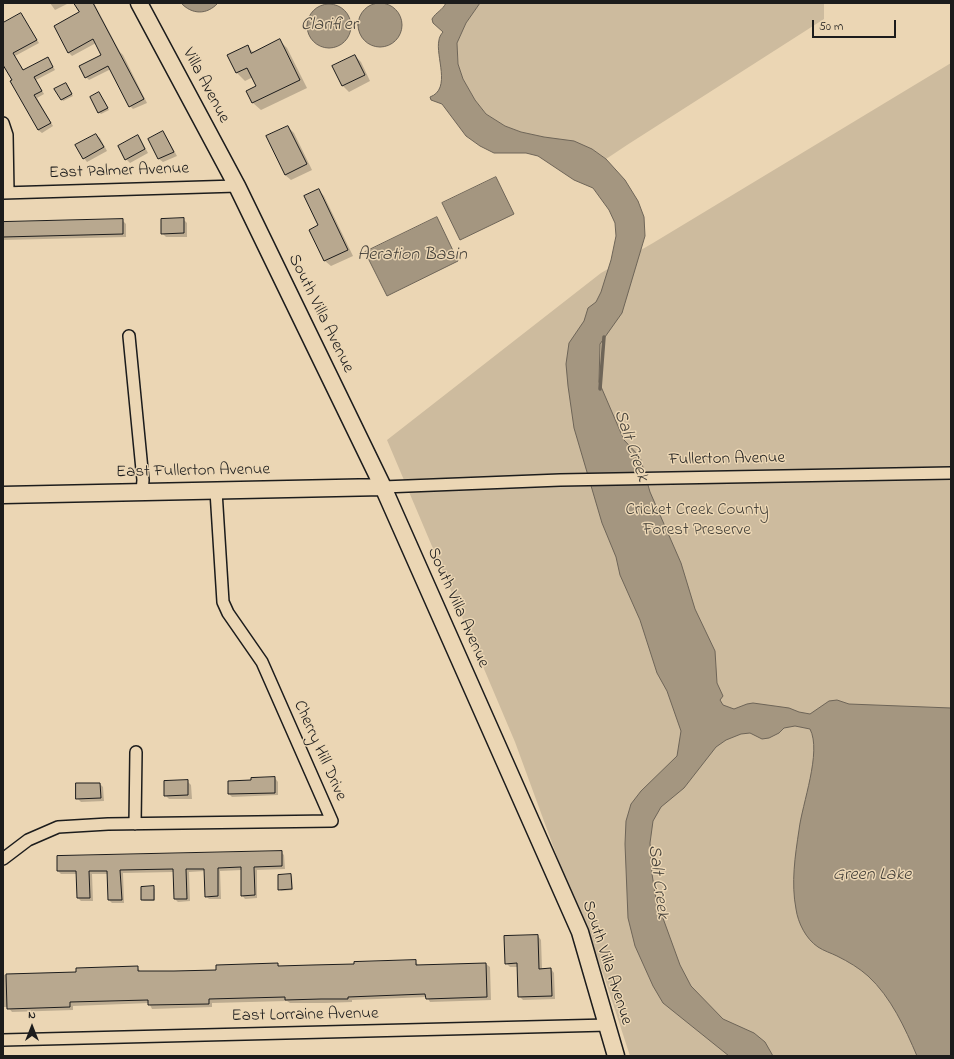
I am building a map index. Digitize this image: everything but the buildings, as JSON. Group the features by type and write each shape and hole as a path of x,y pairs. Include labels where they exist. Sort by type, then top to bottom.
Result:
{"main road":[{"name":"Villa Avenue","path":"139,3 237,186"},
{"name":"South Villa Avenue","path":"237,186 383,487 580,932 616,1056"},
{"name":"East Fullerton Avenue","path":"3,495 383,487"}],"street":[{"path":"3,123 7,134 5,193"},
{"name":"East Palmer Avenue","path":"5,193 237,186"},
{"path":"129,336 143,480 142,492"},
{"name":"Fullerton Avenue","path":"383,487 560,480 951,473"},
{"name":"Cherry Hill Drive","path":"3,860 28,840 58,827 135,824 332,821 262,662 222,602 216,491"},
{"path":"135,824 136,752"},
{"name":"East Lorraine Avenue","path":"3,1040 608,1026"}],"green space":[{"path":"480,3 824,3 824,19 606,159 592,149 521,132 505,126 486,114 475,100 463,79 458,64 457,43 466,23"},
{"name":"Cricket Creek County Forest Preserve","path":"951,63 951,1056 630,1056 604,976 563,873 515,742 387,440 601,273"}],"water":[{"path":"181,3 218,3 209,10 200,12 190,10"},
{"name":"Clarifier","path":"384,3 389,4 396,9 401,16 401,34 396,41 389,46 376,47 371,46 364,41 359,34 358,21 359,16 364,9 371,4"},
{"name":"Green Lake","path":"446,3 480,3 466,23 457,43 458,64 463,79 475,100 486,114 505,126 521,132 574,141 592,149 606,159 625,180 638,201 644,217 645,236 622,313 600,344 599,382 624,440 640,457 650,492 681,563 695,609 715,651 717,683 723,696 720,700 723,705 734,709 753,703 789,708 810,714 829,701 837,700 849,704 951,708 951,1056 917,1056 897,1013 884,993 865,973 854,965 814,944 806,935 801,925 797,914 795,899 794,870 801,819 813,764 813,739 810,729 795,726 784,728 779,733 769,738 762,739 750,733 741,734 726,740 716,747 684,788 661,807 653,821 650,843 652,874 656,899 680,965 691,986 723,1019 754,1033 765,1042 773,1056 729,1056 663,1003 653,986 635,946 628,918 625,844 626,821 631,804 641,791 677,756 681,731 667,691 657,673 640,620 620,575 616,557 602,523 574,428 566,364 569,343 584,321 588,308 596,302 601,292 611,260 616,236 615,223 609,210 593,188 574,180 538,156 526,153 494,153 480,146 466,136 442,104 431,100 430,97 437,93 440,87 441,72 438,47 439,38 443,32 433,23 432,19"},
{"name":"Clarifier","path":"325,4 333,4 338,5 345,10 350,17 350,35 345,42 338,47 325,48 317,45 310,38 307,30 307,22 310,14 317,7"},
{"name":"Aeration Basin","path":"496,177 514,214 460,240 442,203"},
{"name":"Aeration Basin","path":"437,217 458,261 387,296 365,252"}],"waterway":[{"name":"Salt Creek","path":"600,389 604,337"}]}
